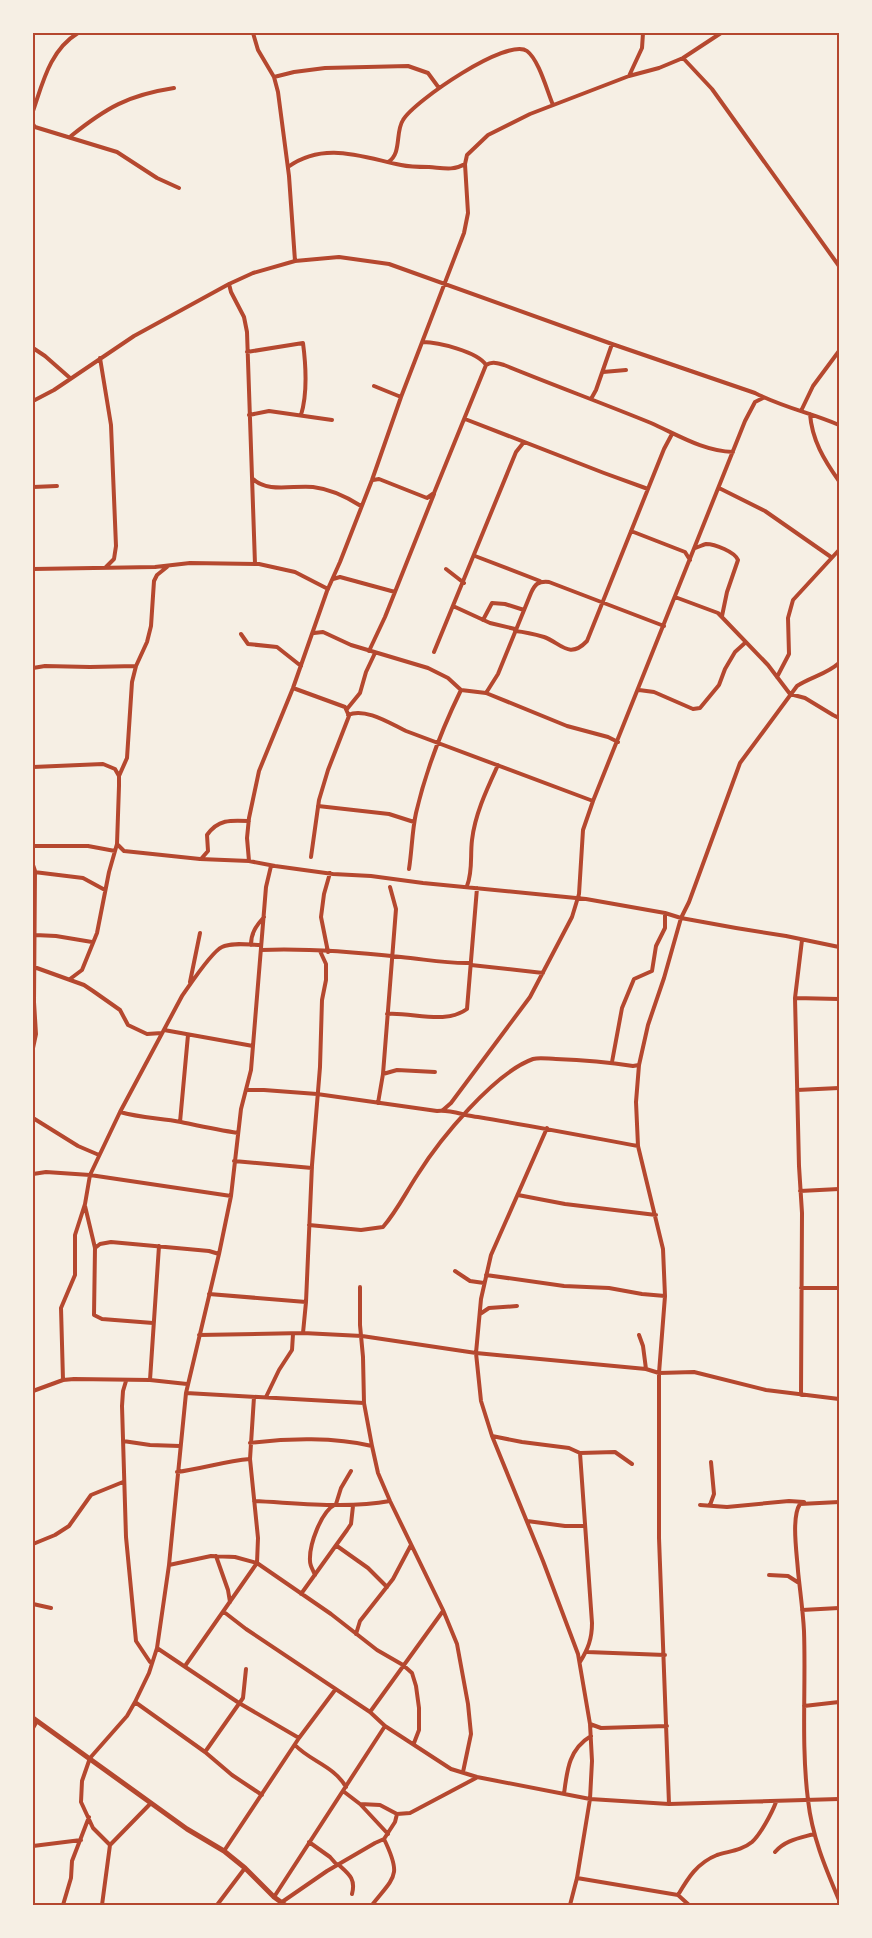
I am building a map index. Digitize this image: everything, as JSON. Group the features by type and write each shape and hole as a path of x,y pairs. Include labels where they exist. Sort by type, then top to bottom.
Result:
{"main road":[{"path":"35,1719 187,1829 224,1851 283,1904"}],"street":[{"path":"33,111 55,55 61,45 78,33"},
{"path":"253,33 258,50 274,77 278,92 288,167 295,261"},
{"path":"629,76 642,48 643,33"},
{"path":"249,861 249,821 259,771 314,633 328,589 372,480 467,224 465,164 467,155 488,135 510,122 629,76 659,68 683,58 721,33"},
{"path":"388,162 396,154 402,121 439,88 470,68 506,52 520,49 527,52 533,59 553,105"},
{"path":"683,58 710,87 839,266"},
{"path":"274,77 325,68 408,66 428,73 439,88"},
{"path":"70,136 120,103 147,92 174,88"},
{"path":"33,124 35,127 117,152 169,185 179,188"},
{"path":"288,167 303,159 328,153 346,153 402,165 440,169 451,169 465,164"},
{"path":"33,401 54,390 100,358 172,314 229,284 253,273 295,261 339,257 389,264 839,425"},
{"path":"229,284 244,317 247,332 255,564"},
{"path":"423,342 431,342 464,352 482,360 486,365"},
{"path":"248,352 303,343 305,382 301,415"},
{"path":"591,399 612,345"},
{"path":"33,348 70,378"},
{"path":"801,411 813,386 839,351"},
{"path":"100,358 111,425 116,546 114,559 105,567"},
{"path":"369,651 486,365 489,363 496,362 504,365 715,451 733,452"},
{"path":"603,372 626,370"},
{"path":"374,386 401,397"},
{"path":"443,1110 451,1103 504,1030 522,1010 572,917 578,898 583,830 593,801 751,409 763,397"},
{"path":"249,415 268,411 332,420"},
{"path":"810,414 811,426 820,453 839,481"},
{"path":"465,419 648,489"},
{"path":"453,606 483,620 546,638 565,649 581,647 587,641 672,434"},
{"path":"434,652 516,452 524,442"},
{"path":"252,478 260,485 314,487 337,493 362,506"},
{"path":"372,480 379,479 427,498 434,493"},
{"path":"33,487 57,486"},
{"path":"719,488 765,511 831,557"},
{"path":"631,531 685,552 690,560"},
{"path":"695,548 706,544 737,555 737,568 727,592 722,617"},
{"path":"777,677 789,654 788,618 793,600 839,550"},
{"path":"475,556 540,582 549,582 602,601 664,626"},
{"path":"33,569 190,563 255,564 295,572 328,589"},
{"path":"69,980 82,970 97,933 117,844 119,776 127,758 132,682 150,632 154,578 170,565"},
{"path":"446,569 464,583"},
{"path":"332,579 340,577 395,592"},
{"path":"486,693 494,682 534,587 540,582"},
{"path":"675,597 718,613 790,694 805,698 839,718"},
{"path":"483,620 492,603 505,604 524,610"},
{"path":"314,633 323,632 351,645 428,668 448,678 460,690 486,693 567,726 618,742"},
{"path":"241,634 248,644 277,647 301,666"},
{"path":"639,690 654,692 693,709 700,708 719,685 735,652 746,642"},
{"path":"346,709 360,693 375,653"},
{"path":"669,1804 659,1538 659,1372 665,1296 663,1250 638,1146 636,1102 639,1065 648,1025 681,918 740,763 797,686 831,670 839,663"},
{"path":"33,668 136,666"},
{"path":"293,688 346,709 348,715 318,806 311,857"},
{"path":"409,869 414,822 437,742 460,690"},
{"path":"348,715 361,713 593,801"},
{"path":"33,767 103,764 115,769 119,776"},
{"path":"468,886 474,828 498,765"},
{"path":"318,806 382,813 414,822"},
{"path":"200,859 208,851 207,835 217,824 229,821 249,821"},
{"path":"117,844 124,851 200,859 249,861 330,873 578,898 839,947"},
{"path":"33,846 88,846 115,851"},
{"path":"33,865 36,1034 33,1048"},
{"path":"110,1845 93,1828 81,1802 82,1781 90,1758 127,1716 135,1702 149,1673 157,1648 169,1565 186,1393 231,1196 238,1132 251,1070 266,887 271,866"},
{"path":"34,872 83,878 105,890"},
{"path":"303,1333 322,1000 326,964 330,952 321,916 330,873"},
{"path":"378,1103 383,1074 396,909 390,887"},
{"path":"387,1014 427,1017 461,1014 467,1009 477,888"},
{"path":"612,1062 622,1008 634,979 652,971 656,946 665,928 665,913"},
{"path":"251,945 256,926 264,916"},
{"path":"189,986 200,933"},
{"path":"35,935 93,942"},
{"path":"801,1395 802,1213 795,998 802,939"},
{"path":"63,1380 61,1308 75,1275 75,1235 85,1204 90,1175 163,1031 189,986 220,947 251,945 391,956 543,973"},
{"path":"320,951 326,964"},
{"path":"34,967 84,985 120,1010 128,1025 147,1034 163,1031 253,1046"},
{"path":"795,998 839,999"},
{"path":"180,1122 188,1035"},
{"path":"309,1225 361,1230 383,1227 392,1217 436,1146 451,1128 504,1077 535,1058 639,1065"},
{"path":"383,1074 397,1070 435,1072"},
{"path":"797,1090 839,1088"},
{"path":"246,1090 318,1094 443,1110 638,1146"},
{"path":"120,1112 238,1132"},
{"path":"33,1118 78,1146 99,1155"},
{"path":"547,1128 491,1255 484,1283 476,1353 481,1401 492,1436 567,1622 580,1664 590,1724 592,1761 590,1799 577,1878 570,1904"},
{"path":"234,1161 312,1168"},
{"path":"33,1174 46,1172 90,1175 231,1196"},
{"path":"800,1191 839,1190"},
{"path":"518,1195 565,1204 656,1215"},
{"path":"85,1204 95,1248 94,1315 102,1319 153,1323"},
{"path":"95,1248 100,1244 111,1242 209,1251 219,1254"},
{"path":"150,1380 159,1246"},
{"path":"455,1270 470,1281 484,1283"},
{"path":"486,1275 564,1286 609,1288 665,1296"},
{"path":"360,1287 364,1403 372,1446 378,1473 390,1501 444,1610 457,1644 471,1734 463,1772"},
{"path":"801,1288 839,1288"},
{"path":"209,1294 306,1302"},
{"path":"480,1315 489,1308 517,1306"},
{"path":"199,1335 303,1333 362,1336 476,1353 659,1372 694,1372 766,1390 839,1399"},
{"path":"266,1397 292,1350 293,1334"},
{"path":"639,1335 646,1369"},
{"path":"33,1391 74,1378 114,1381 150,1380 188,1384"},
{"path":"114,1381 123,1391"},
{"path":"126,1381 123,1391 123,1482 126,1537 136,1641 151,1663"},
{"path":"186,1393 364,1403"},
{"path":"186,1666 257,1563 259,1551 250,1459 254,1397"},
{"path":"492,1436 568,1448 580,1453 615,1452 632,1464"},
{"path":"250,1443 292,1440 336,1441 372,1446"},
{"path":"123,1441 180,1446"},
{"path":"580,1453 592,1623 591,1638 580,1664"},
{"path":"177,1472 250,1459"},
{"path":"709,1506 714,1494 711,1462"},
{"path":"315,1575 310,1561 312,1544 322,1518 330,1507 336,1504 341,1488 351,1471"},
{"path":"33,1543 55,1535 69,1526 91,1495 123,1482"},
{"path":"254,1501 353,1506 390,1501"},
{"path":"700,1505 727,1507 795,1501 839,1502"},
{"path":"805,1502 797,1507 796,1514 804,1631 808,1800 814,1834 839,1900"},
{"path":"301,1594 351,1524 353,1506"},
{"path":"527,1521 585,1526"},
{"path":"356,1635 360,1621 387,1587 411,1545"},
{"path":"337,1546 368,1568 387,1587"},
{"path":"169,1565 216,1556 235,1557 257,1563 331,1614 377,1650 403,1665 412,1673 416,1686 419,1730 414,1743"},
{"path":"216,1556 230,1603"},
{"path":"769,1575 788,1576 800,1584"},
{"path":"33,1604 51,1608"},
{"path":"802,1610 839,1608"},
{"path":"370,1712 444,1610"},
{"path":"224,1612 439,1762 477,1777 590,1799 669,1804 839,1799"},
{"path":"157,1648 239,1703 299,1738"},
{"path":"586,1652 665,1655"},
{"path":"205,1752 243,1698 246,1669"},
{"path":"224,1851 299,1738 335,1690"},
{"path":"135,1702 262,1795"},
{"path":"804,1706 839,1702"},
{"path":"33,1728 35,1719"},
{"path":"590,1724 601,1728 667,1726"},
{"path":"274,1897 385,1726"},
{"path":"564,1794 571,1758 576,1749 591,1736"},
{"path":"295,1745 341,1779 344,1789 388,1834"},
{"path":"360,1804 380,1805 397,1814 410,1813 477,1777"},
{"path":"678,1895 692,1871 715,1856 739,1850 752,1842 777,1802"},
{"path":"102,1905 110,1845 152,1803"},
{"path":"283,1904 338,1865 384,1839 395,1822 397,1814"},
{"path":"63,1905 71,1878 72,1861 89,1817"},
{"path":"775,1852 787,1842 814,1834"},
{"path":"372,1905 393,1880 394,1863 384,1839"},
{"path":"33,1846 81,1840"},
{"path":"309,1842 351,1874 354,1885 352,1894"},
{"path":"216,1905 245,1868"},
{"path":"577,1878 678,1895 689,1905"}]}
